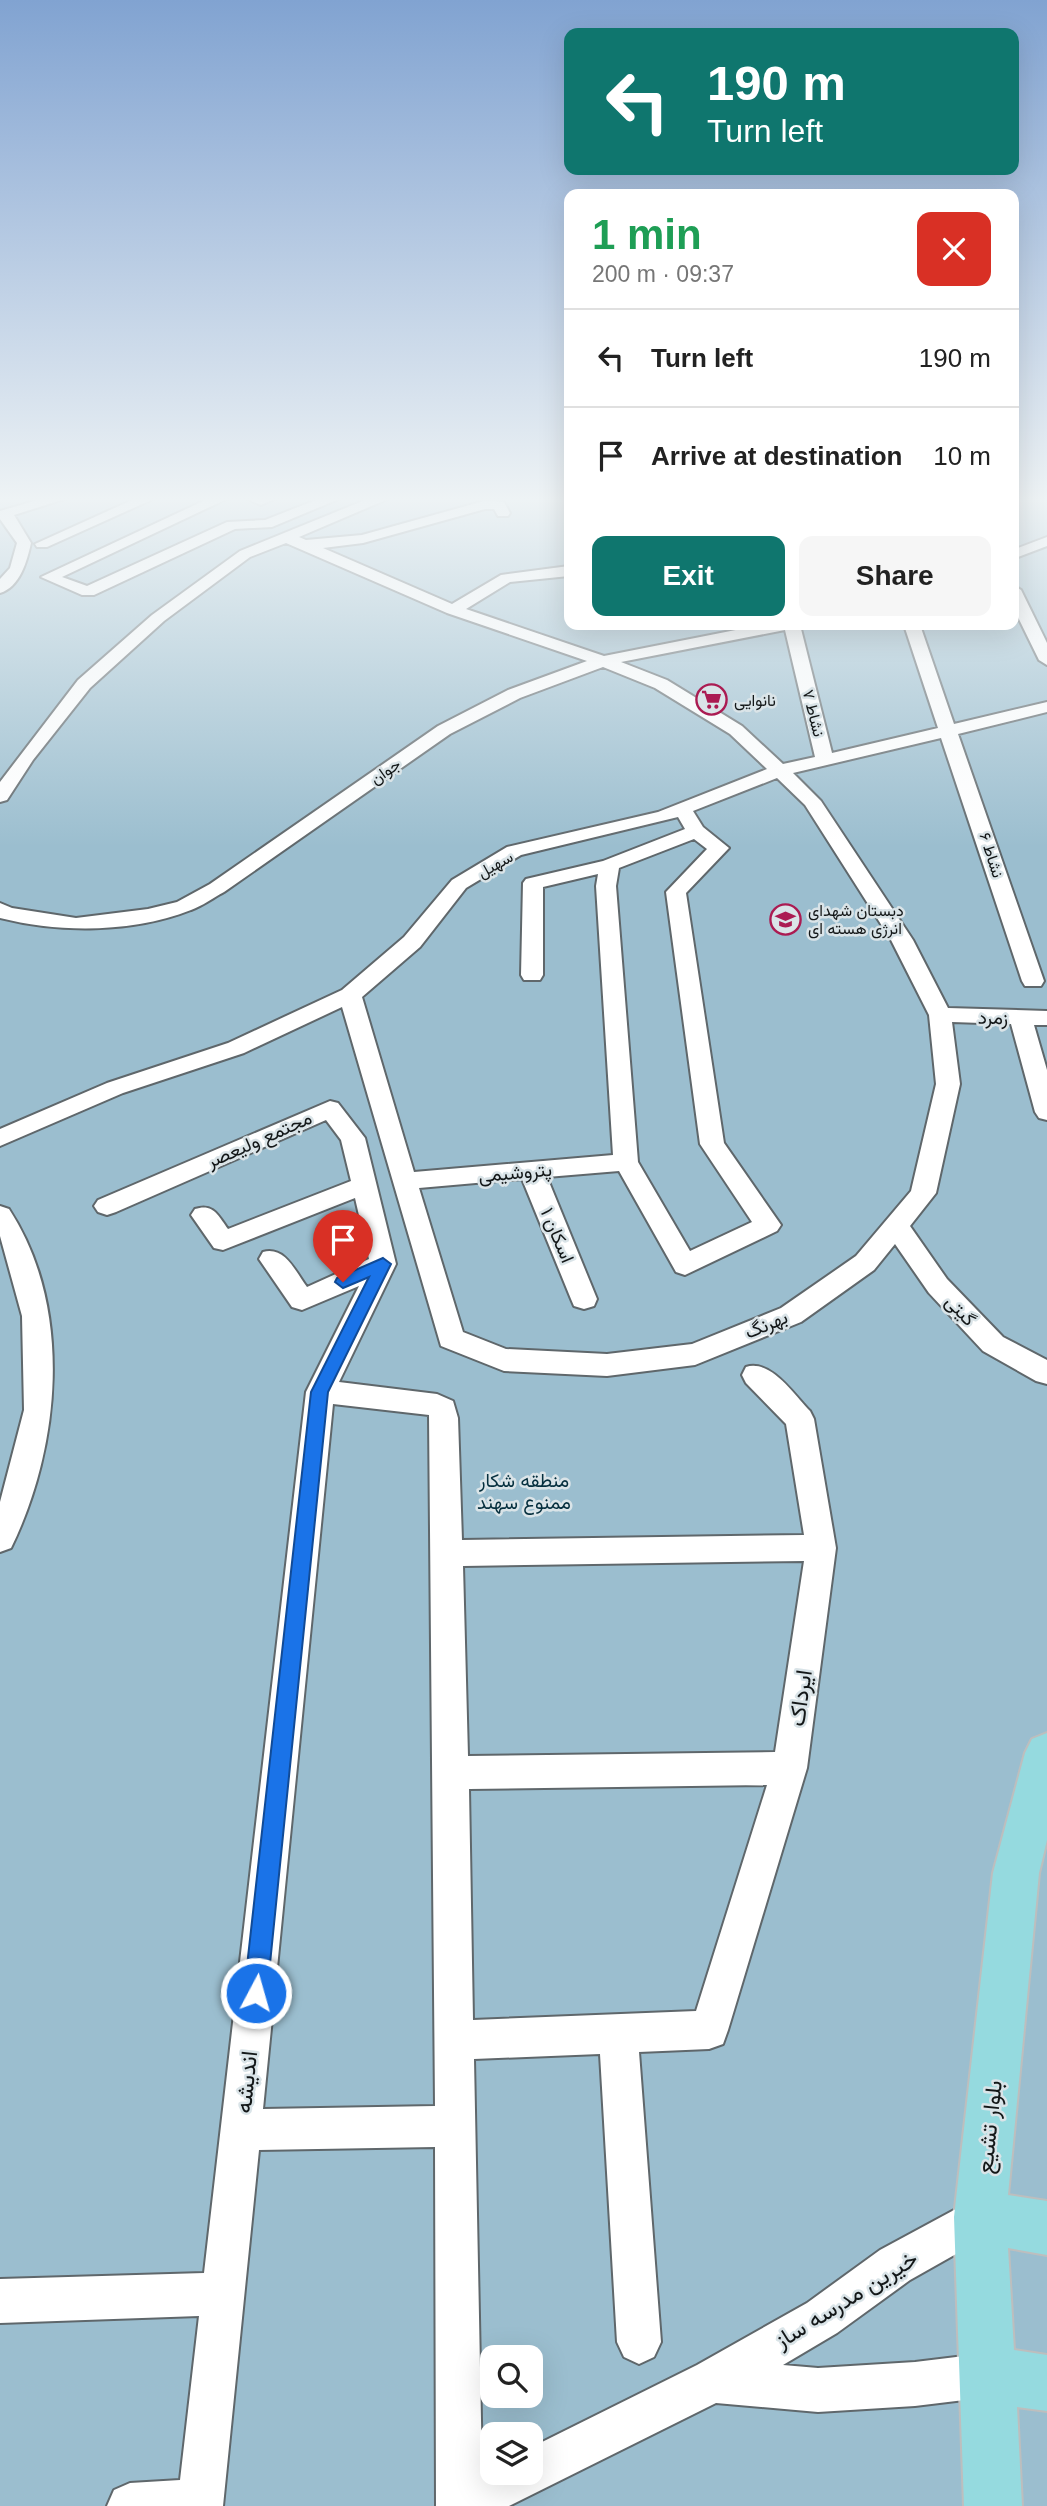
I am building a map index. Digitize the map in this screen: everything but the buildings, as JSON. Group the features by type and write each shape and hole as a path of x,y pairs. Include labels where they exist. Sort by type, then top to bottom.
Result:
{"main road":[{"name":"بلوار تشیع","path":"993,2506 980,2217 1016,1873 1047,1752"},
{"path":"980,2217 1047,2228"},
{"path":"989,2375 1047,2383"}],"street":[{"path":"0,796 26,757 84,684 165,613"},
{"name":"بهرنگ","path":"350,995 451,1339 504,1360 607,1365 695,1353 791,1315 865,1263 923,1193 948,1084 940,1016 902,940 812,801 736,730 661,684 603,661 462,613"},
{"path":"1024,613 1047,660"},
{"name":"جوان","path":"0,909 6,913 76,923 148,915 184,906 217,888 444,730 514,694 603,661 759,630"},
{"name":"نشاط ۷","path":"793,630 825,760"},
{"name":"نشاط ۶","path":"914,630 950,730 1033,981"},
{"name":"سهیل","path":"0,1138 115,1088 236,1048 350,995 412,942 459,884 514,851 664,816 778,771 1047,707"},
{"path":"0,757 26,757"},
{"path":"609,865 606,886 611,980 626,1162 685,1265 768,1225 712,1144 676,892 719,848 696,831 682,809"},
{"path":"532,975 533,883 609,865 696,831"},
{"name":"زمرد","path":"940,1016 1047,1018"},
{"path":"1021,1018 1047,1112"},
{"name":"مجتمع ولیعصر","path":"107,1206 330,1109 353,1138 383,1267"},
{"name":"پتروشیمی","path":"405,1181 626,1162"},
{"name":"اسکان ۱","path":"531,1170 584,1299"},
{"path":"204,1215 223,1241 364,1185"},
{"path":"0,1215 14,1237 36,1316 38,1410 15,1503 0,1539"},
{"name":"گیتی","path":"896,1225 938,1286 993,1344 1047,1374"},
{"path":"272,1259 302,1300 383,1267"},
{"name":"اندیشه","path":"130,2506 201,2502 320,1392 383,1267"},
{"name":"ایرداک","path":"618,2032 709,2030 790,1768 821,1548 800,1419 756,1375"},
{"path":"320,1392 387,1398 437,1405 443,1409 451,1773 459,2506"},
{"path":"447,1553 821,1548"},
{"path":"451,1773 790,1768"},
{"path":"454,2040 618,2032 639,2342"},
{"path":"241,2130 455,2126"},
{"name":"خیرین مدرسه ساز","path":"543,2465 713,2381 822,2318 895,2266 980,2217"},
{"path":"0,2301 224,2294"},
{"path":"713,2381 818,2390 915,2384 989,2375"},
{"name":"خیرین مدرسه ساز","path":"459,2506 502,2485"}],"green space":[{"name":"منطقه شکار ممنوع سهند","path":"0,613 564,613 564,630 1019,630 1019,613 1047,613 1047,2506 0,2506"}],"place":[{"name":"نانوایی","path":"711,700"},
{"name":"دبستان شهدای انرژی هسته ای","path":"785,919"}],"route":[{"path":"256,1993 320,1392 382,1271 383,1264 343,1282"}]}
